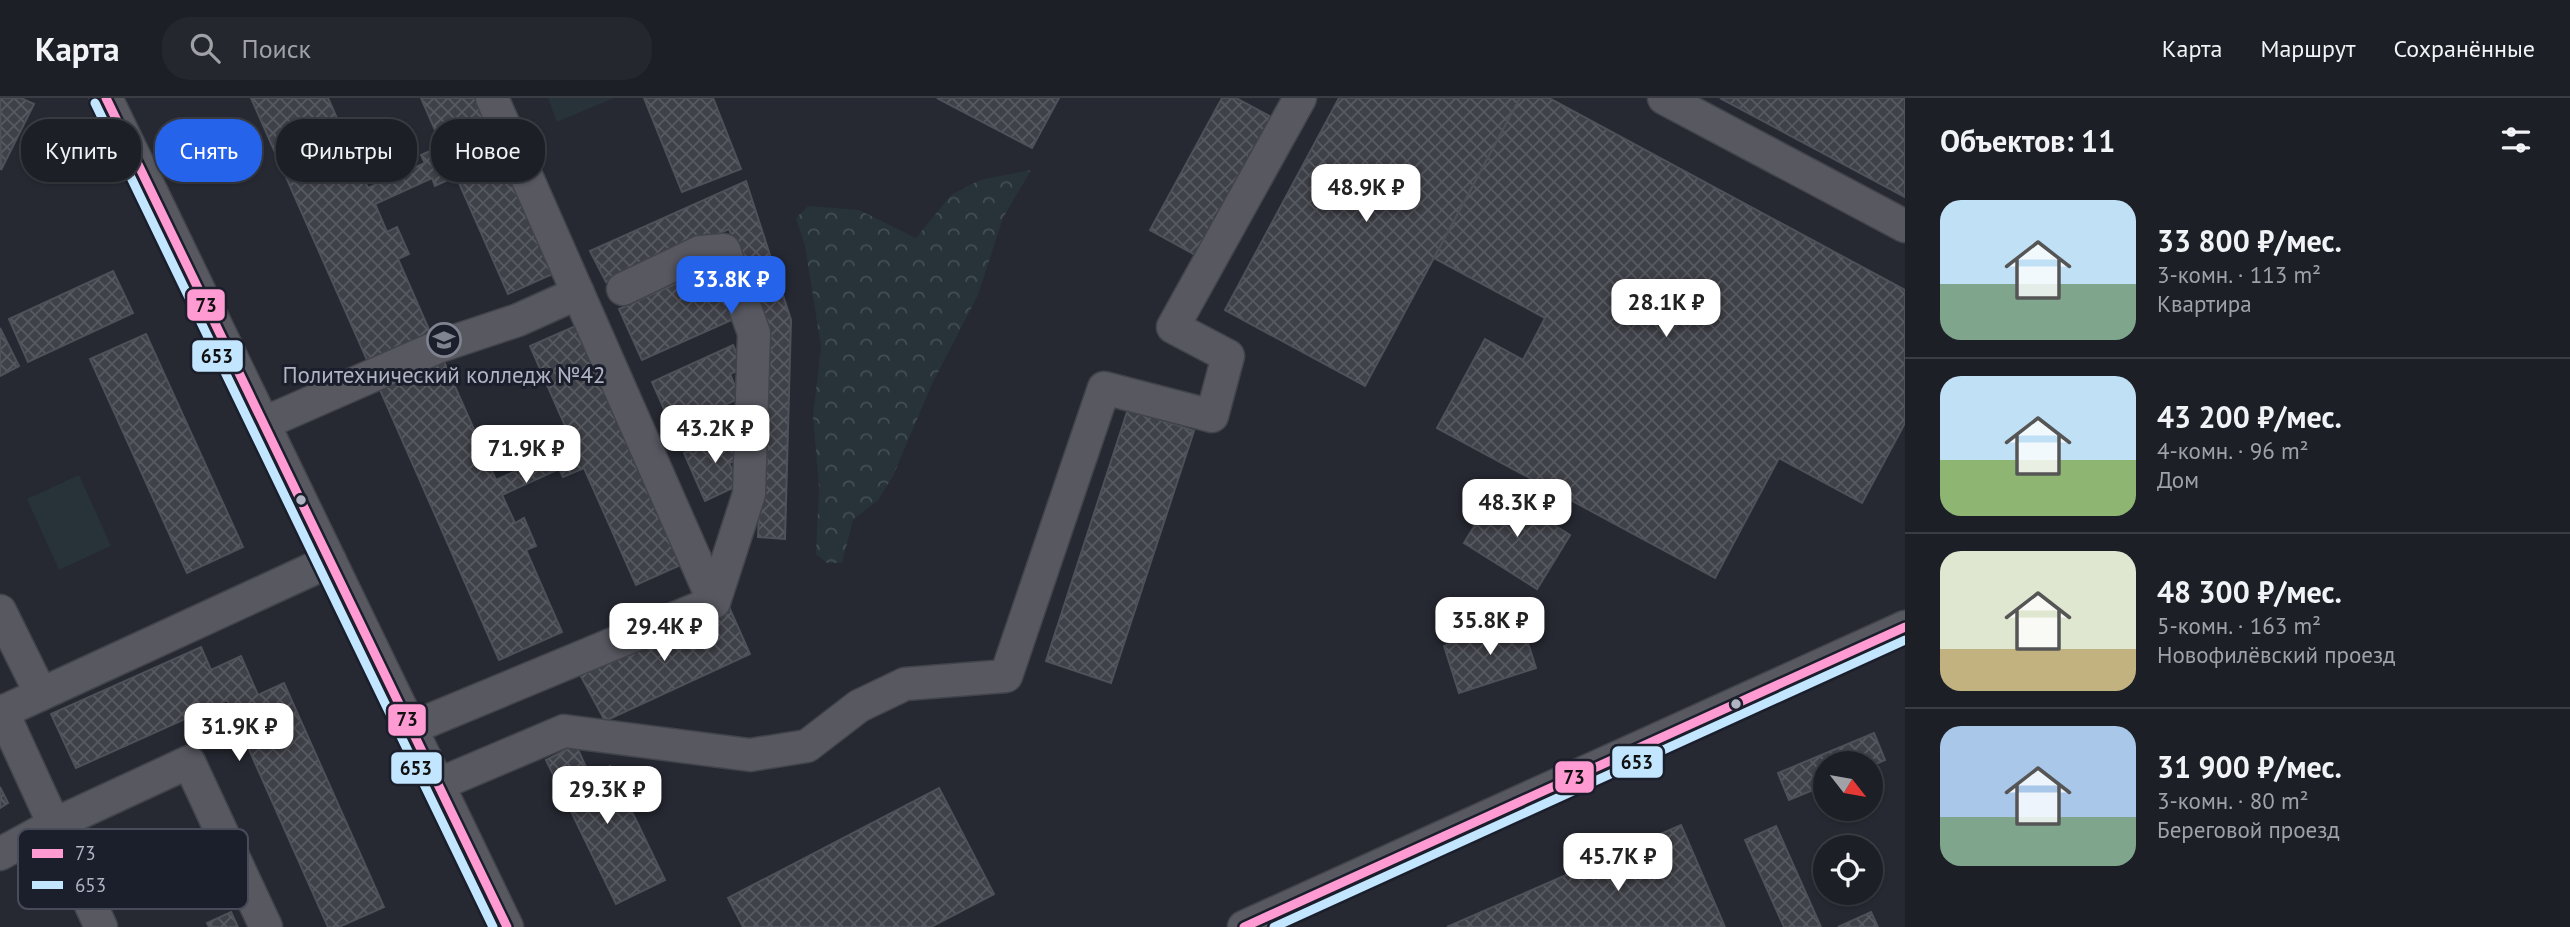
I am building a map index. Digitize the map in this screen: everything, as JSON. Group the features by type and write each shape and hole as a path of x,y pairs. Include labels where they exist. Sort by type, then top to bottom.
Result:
{"street":[{"path":"107,98 507,927"},
{"path":"492,98 714,602"},
{"path":"437,785 564,731 750,755 807,746 859,706 905,684 1006,677 1104,388 1212,416 1228,356 1173,327 1300,98"},
{"path":"1664,98 1905,226"},
{"path":"411,728 714,602 749,494 754,333 724,250 700,252 623,289"},
{"path":"262,424 440,346 518,320 578,293"},
{"path":"56,829 1,712 330,561"},
{"path":"0,611 41,694"},
{"path":"1244,927 1905,627"},
{"path":"45,829 189,762 220,829"},
{"path":"0,854 18,844"},
{"path":"248,888 266,927"},
{"path":"93,909 101,927"}],"green space":[{"path":"548,98 614,98 557,122"},
{"path":"1031,170 1003,218 978,295 932,384 893,476 878,500 853,520 842,563 827,563 816,554 819,487 813,416 821,347 805,246 796,218 808,206 859,210 916,238 951,195 980,180"},
{"path":"79,475 111,546 59,570 27,499"}],"building":[{"path":"0,98 21,98 34,104 26,119 21,119 21,130 1,170"},
{"path":"251,98 328,98 337,119 276,119 276,154"},
{"path":"421,98 480,98 489,119 431,121"},
{"path":"644,98 713,98 741,169 682,192"},
{"path":"937,98 1059,98 1032,148"},
{"path":"1222,98 1236,98 1275,119 1199,257 1150,230"},
{"path":"1339,98 1520,98 1365,386 1225,310"},
{"path":"1520,98 1549,98 1905,290 1905,423 1862,503 1779,458 1715,578 1437,428 1485,339 1523,360 1545,318 1434,258"},
{"path":"1720,98 1905,98 1905,197"},
{"path":"431,151 431,178 375,204 387,232 397,227 409,254 398,259 434,341 371,369 288,182 365,182 368,188 382,182 417,182 417,167 425,163 421,155"},
{"path":"746,181 791,320 785,539 758,537 767,330 729,229 606,282 590,251"},
{"path":"459,182 517,182 557,272 508,294"},
{"path":"713,267 736,318 642,360 619,309"},
{"path":"113,271 133,313 28,362 9,319"},
{"path":"580,324 685,563 636,585 584,468 563,477 559,469 502,495 515,523 524,518 536,546 526,550 562,632 499,660 377,383 441,355 476,434 487,429 497,451 485,456 496,480 553,454 549,447 570,437 530,346"},
{"path":"0,328 19,366 0,376"},
{"path":"146,334 243,547 187,573 90,359"},
{"path":"733,345 743,368 730,374 740,398 673,429 652,382"},
{"path":"1128,409 1194,431 1111,683 1046,661"},
{"path":"733,431 744,457 729,463 739,485 705,501 684,453"},
{"path":"1497,489 1570,535 1537,589 1464,543"},
{"path":"729,607 750,654 605,721 577,669"},
{"path":"1521,621 1536,668 1459,693 1444,646"},
{"path":"201,647 211,670 241,656 258,695 284,683 384,907 339,927 328,927 227,700 76,768 51,714"},
{"path":"1874,733 1881,751 1831,751"},
{"path":"576,745 590,776 610,766 665,880 616,904 546,760"},
{"path":"1813,758 1813,790 1789,800 1778,773"},
{"path":"0,787 8,803 0,808"},
{"path":"939,788 994,894 931,927 743,927 728,898"},
{"path":"1681,825 1725,927 1447,927"},
{"path":"1776,826 1821,927 1784,927 1745,840"},
{"path":"231,912 238,927 209,927 207,923"},
{"path":"1871,912 1878,927 1838,927"}],"transit line":[{"name":"73","path":"106,98 507,927"},
{"name":"653","path":"95,103 493,927"},
{"name":"73","path":"1244,927 1905,627"},
{"name":"653","path":"1274,927 1905,640"}],"place":[{"name":"Политехнический колледж №42","path":"444,340"}]}
